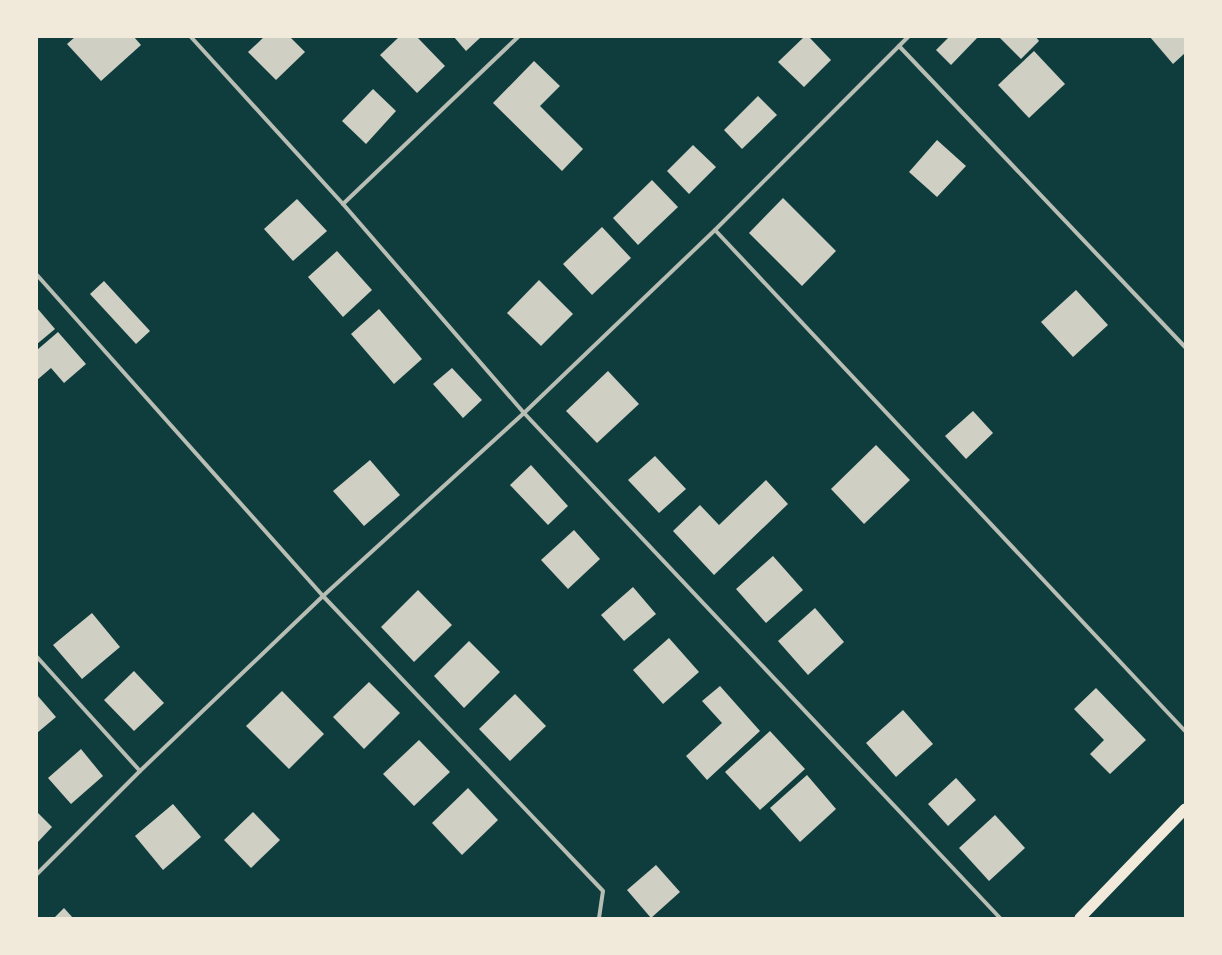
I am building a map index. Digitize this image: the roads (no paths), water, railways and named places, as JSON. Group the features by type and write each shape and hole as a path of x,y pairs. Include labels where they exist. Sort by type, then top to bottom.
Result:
{"highway":[{"path":"1080,918 1185,809"}],"street":[{"path":"191,37 343,204 524,413 1000,918"},
{"path":"343,204 518,37"},
{"path":"37,874 140,771 323,596 524,413 715,230 908,37"},
{"path":"899,46 1185,347"},
{"path":"715,230 1185,731"},
{"path":"37,275 323,596 603,891 599,918"},
{"path":"37,657 140,771"}]}
